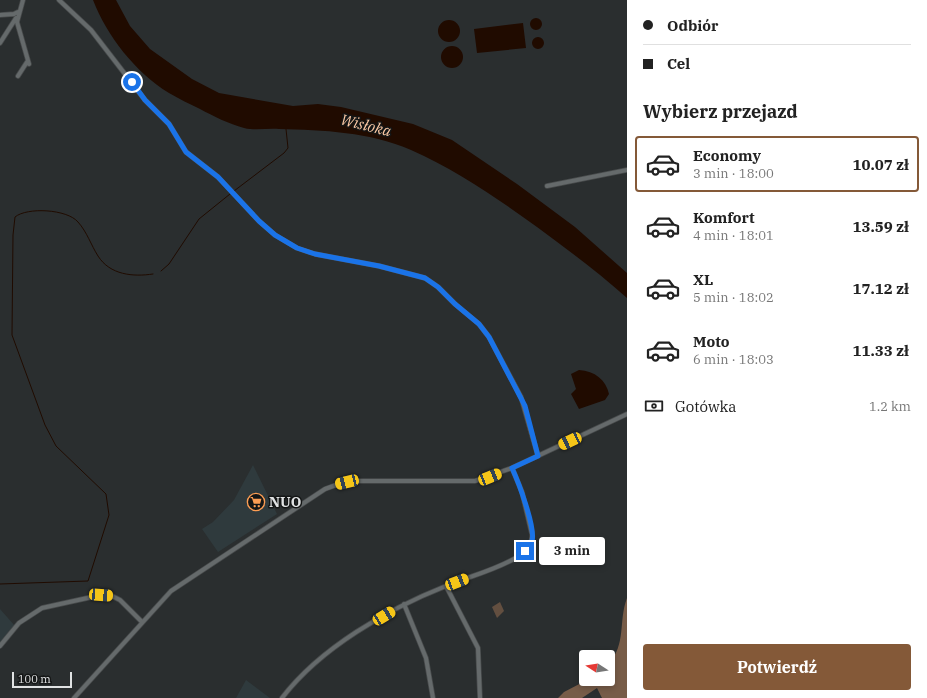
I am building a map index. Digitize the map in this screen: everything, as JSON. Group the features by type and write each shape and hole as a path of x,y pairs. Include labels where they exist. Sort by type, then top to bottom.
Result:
{"street":[{"path":"18,76 28,63 17,18 23,0"},
{"path":"59,0 91,30 145,100 169,124 186,152 218,177 250,213 275,235 297,248 315,254 379,266 425,278 438,287 455,304 479,324 489,337 525,406 538,456"},
{"path":"0,15 14,14 18,12"},
{"path":"0,43 17,18"},
{"path":"547,186 627,170"},
{"path":"74,698 164,597 319,493 336,485 358,481 475,481 512,468 627,415"},
{"path":"282,698 304,672 326,654 404,604 505,563 525,551 531,543 532,534 519,484 512,468"},
{"path":"446,586 478,648 480,698"},
{"path":"0,646 18,623 42,608 101,595 112,596 120,600 142,622"},
{"path":"404,604 426,658 433,698"}],"shaded area":[{"path":"253,465 277,514 218,552 202,529 213,522 234,500"},
{"path":"627,598 627,698 602,698 597,688 582,698 558,698 564,692 579,684 579,686 615,686 615,655 620,640 624,607"},
{"path":"500,602 504,611 497,618 492,607"},
{"path":"0,609 15,626 0,643"},
{"path":"246,680 270,698 236,698"}],"water":[{"name":"Wisłoka","path":"93,0 116,0 130,26 150,49 192,79 219,93 293,106 318,104 341,107 413,124 452,140 517,184 575,227 627,273 627,298 583,261 507,206 444,166 411,150 379,139 346,133 312,130 244,128 221,120 173,95 145,75 134,64 114,40"},
{"path":"534,18 538,18 542,24 538,30 534,30 530,26 530,22"},
{"path":"449,20 453,21 459,27 459,35 453,41 449,42 445,41 439,35 438,31 439,27 445,21"},
{"path":"523,23 526,48 477,53 474,29"},
{"path":"536,37 540,37 544,43 540,49 536,49 532,45 532,41"},
{"path":"452,46 456,47 462,53 462,61 456,67 452,68 448,67 442,61 441,57 442,53 448,47"},
{"path":"579,370 590,372 599,377 608,389 609,394 605,400 579,409 571,394 576,389 571,374"}],"waterway":[{"path":"234,191 284,153 288,148 286,129"},
{"path":"161,271 169,264 199,219 230,194"},
{"path":"0,584 88,581 109,515 106,494 56,446 45,425 12,335 13,235 15,217 28,212 37,211 65,214 78,222 98,256 109,267 115,271 130,275 153,274"}],"place":[{"name":"NUO","path":"256,502"}],"route":[{"path":"132,82 145,100 169,124 186,152 198,163 218,177 246,208 275,235 297,248 315,254 379,266 425,278 434,283 451,301 479,324 485,331 525,406 533,443 538,456 512,468 522,492 533,540 525,551"}]}
